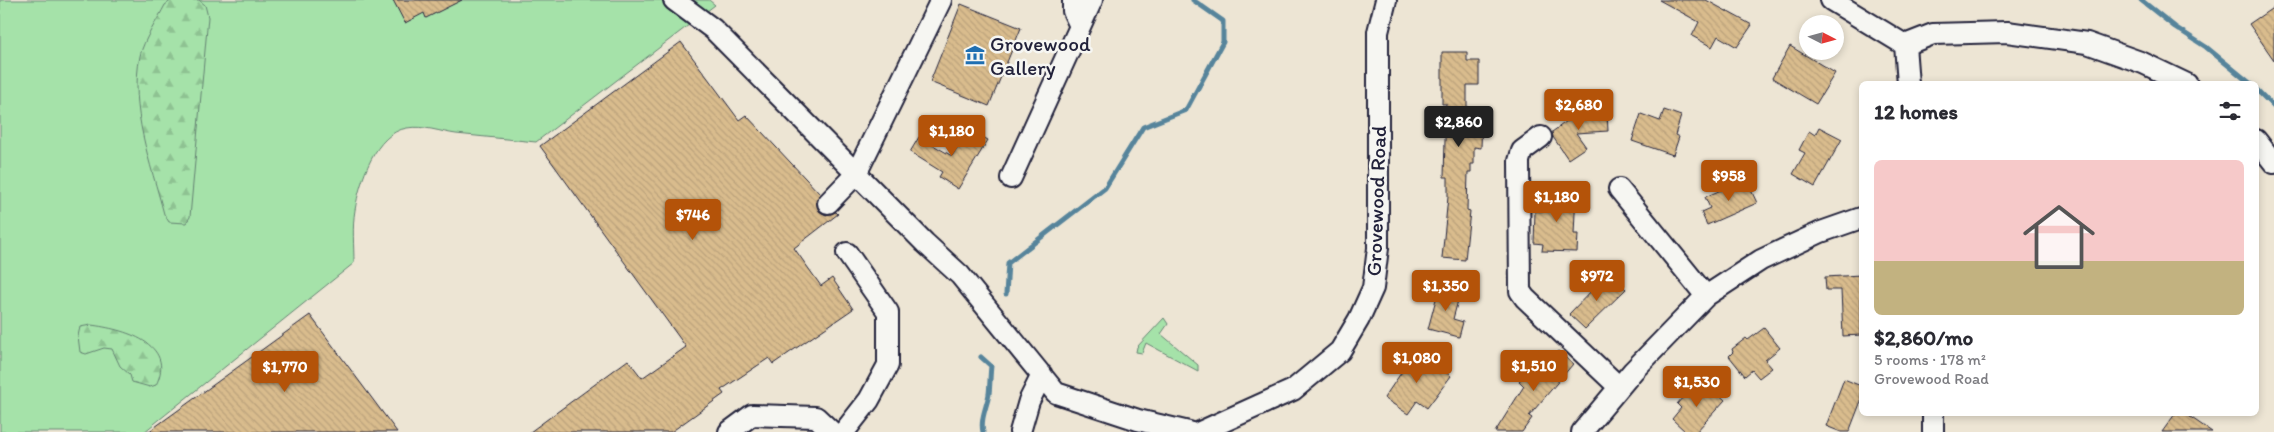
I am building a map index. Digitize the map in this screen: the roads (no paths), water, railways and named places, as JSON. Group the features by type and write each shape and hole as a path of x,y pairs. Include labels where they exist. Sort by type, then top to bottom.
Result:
{"street":[{"path":"674,0 713,29 960,276 1056,393 1138,420 1189,432"},
{"path":"828,203 856,174 940,0"},
{"path":"1073,0 1073,11 1080,26"},
{"path":"1011,178 1092,0"},
{"name":"Grovewood Road","path":"1200,432 1293,390 1340,351 1359,319 1373,288 1378,248 1378,32 1386,0"},
{"path":"1831,0 1905,45"},
{"path":"1905,45 1932,34 2006,32 2087,42 2143,63 2181,81"},
{"path":"1905,45 1908,81"},
{"path":"1541,137 1522,151 1519,161 1520,291 1525,298 1620,386"},
{"path":"2259,144 2274,163"},
{"path":"1619,189 1706,296"},
{"path":"1582,432 1620,386 1706,296 1761,260 1821,232 1859,219"},
{"path":"844,432 869,400 888,365 888,312 847,253"},
{"path":"1020,432 1029,401 1042,375"},
{"path":"729,432 752,415 791,424 816,417 832,432"},
{"path":"1933,416 1933,432"}],"waterway":[{"path":"1006,294 1008,263 1105,188 1143,127 1186,110 1223,42 1223,21 1193,0"},
{"path":"2141,0 2175,27 2206,47 2247,81"},
{"path":"2259,92 2274,107"},
{"path":"981,357 991,366 989,394 982,422 983,432"}],"place":[{"name":"Grovewood Gallery","path":"975,55"}]}
